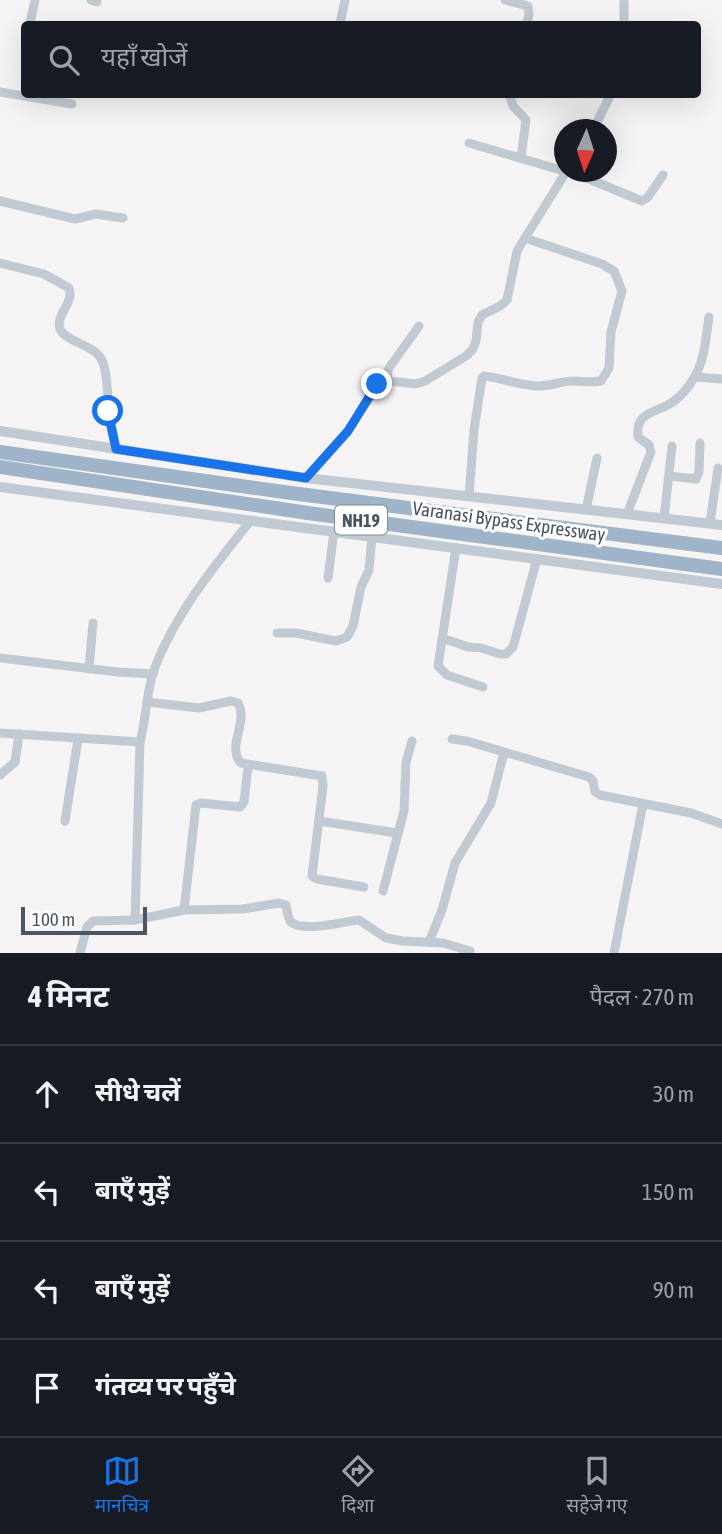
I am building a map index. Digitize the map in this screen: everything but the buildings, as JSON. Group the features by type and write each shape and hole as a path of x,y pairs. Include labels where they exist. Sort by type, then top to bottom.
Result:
{"highway":[{"name":"Varanasi Bypass Expressway","path":"0,452 291,493 722,548"},
{"name":"Varanasi Bypass Expressway","path":"0,467 322,515 722,569"}],"street":[{"path":"30,21 35,0"},
{"path":"342,21 345,0"},
{"path":"505,0 528,6 528,21"},
{"path":"624,0 624,21"},
{"path":"0,92 21,96"},
{"path":"36,98 72,104"},
{"path":"510,98 513,106 526,120 521,157"},
{"path":"598,119 609,98"},
{"path":"469,143 554,168"},
{"path":"596,182 642,201 646,200 663,175"},
{"path":"306,478 348,431 377,384 386,380 407,384 425,381 473,349 478,322 482,315 507,300 514,262 525,238 559,182"},
{"path":"0,201 75,219 96,214 123,218"},
{"path":"469,496 474,430 484,376 538,386 572,381 601,381 609,368 610,335 622,291 614,271 602,264 525,238"},
{"path":"0,263 44,274 69,288 71,297 61,321 61,330 92,349 103,361 110,426 116,449"},
{"path":"627,514 651,452 649,445 638,437 640,421 646,414 677,399 695,377 702,358 709,317"},
{"path":"386,380 389,368 419,326"},
{"path":"695,377 722,379"},
{"path":"0,431 306,478 722,525"},
{"path":"670,476 696,479 699,472 700,443"},
{"path":"664,518 672,446"},
{"path":"586,510 597,458"},
{"path":"710,523 718,468"},
{"path":"0,486 722,584"},
{"path":"135,920 139,742 153,674 178,622 218,562 251,520"},
{"path":"328,578 334,531"},
{"path":"277,633 296,633 336,641 347,637 353,626 360,587 369,570 372,536"},
{"path":"456,548 438,666 441,671 483,687"},
{"path":"442,638 500,654 510,652 537,559"},
{"path":"89,669 93,623"},
{"path":"0,658 153,674"},
{"path":"147,702 199,708 214,707 231,701 238,703 242,712 236,753 241,763 322,776 312,876 364,887"},
{"path":"0,733 139,742"},
{"path":"0,775 15,762 19,734"},
{"path":"65,821 78,739"},
{"path":"452,739 589,777 597,794 691,813 722,824"},
{"path":"383,891 405,806 406,762 412,741"},
{"path":"429,942 442,910 455,863 491,803 504,752"},
{"path":"184,910 196,805 201,803 240,807 244,802 248,766"},
{"path":"614,953 643,804"},
{"path":"319,821 397,834"},
{"path":"80,953 87,927 93,921 135,920 184,910 243,909 279,903 286,905 290,920 295,923 325,926 359,920 386,938 443,943 470,951"}],"route":[{"path":"108,411 116,449 306,478 348,431 377,384"}]}
